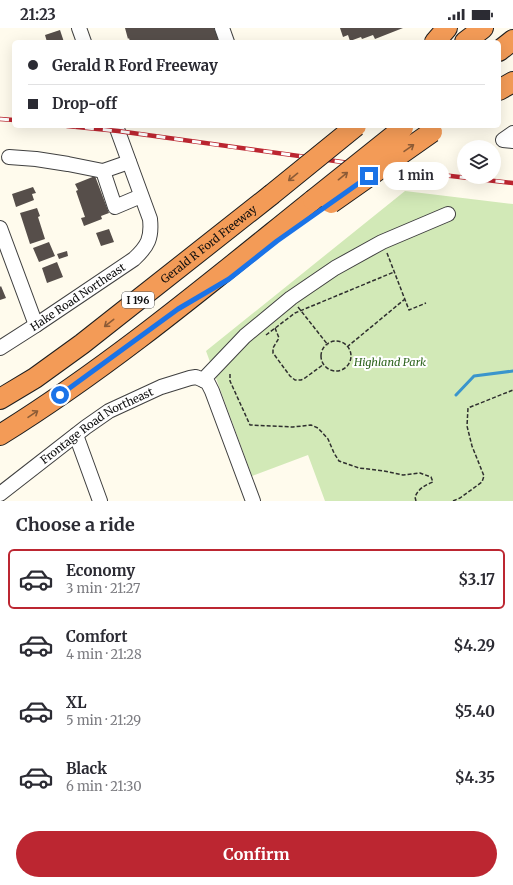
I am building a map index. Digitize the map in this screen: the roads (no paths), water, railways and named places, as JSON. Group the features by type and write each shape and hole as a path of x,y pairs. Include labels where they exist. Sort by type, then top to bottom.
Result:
{"highway":[{"path":"437,40 448,28"},
{"path":"468,40 483,28"},
{"path":"501,49 513,40"},
{"path":"501,89 513,82"},
{"name":"Gerald R Ford Freeway","path":"0,400 35,378 82,344 354,128"},
{"name":"I 196","path":"0,435 60,395 322,201 403,128"},
{"path":"322,201 437,129"}],"street":[{"path":"79,28 83,40"},
{"path":"222,28 226,40"},
{"path":"103,171 115,207 141,196 117,128"},
{"path":"513,133 503,140 513,141"},
{"path":"9,157 36,159 103,171 129,162"},
{"name":"Hake Road Northeast","path":"0,348 134,259 142,252 149,240 151,230 150,219 141,196"},
{"path":"252,501 214,396 208,383 203,380 245,336 292,298 335,268 382,242 448,214"},
{"path":"0,228 36,325"},
{"name":"Frontage Road Northeast","path":"0,494 86,427 109,411 161,387 190,378 203,380"},
{"path":"76,436 100,501"}],"waterway":[{"path":"456,395 474,376 513,371"}],"railway":[{"path":"0,119 12,120"},
{"path":"87,128 407,171 513,183"}],"park label":[{"name":"Highland Park","path":"390,362"}]}
